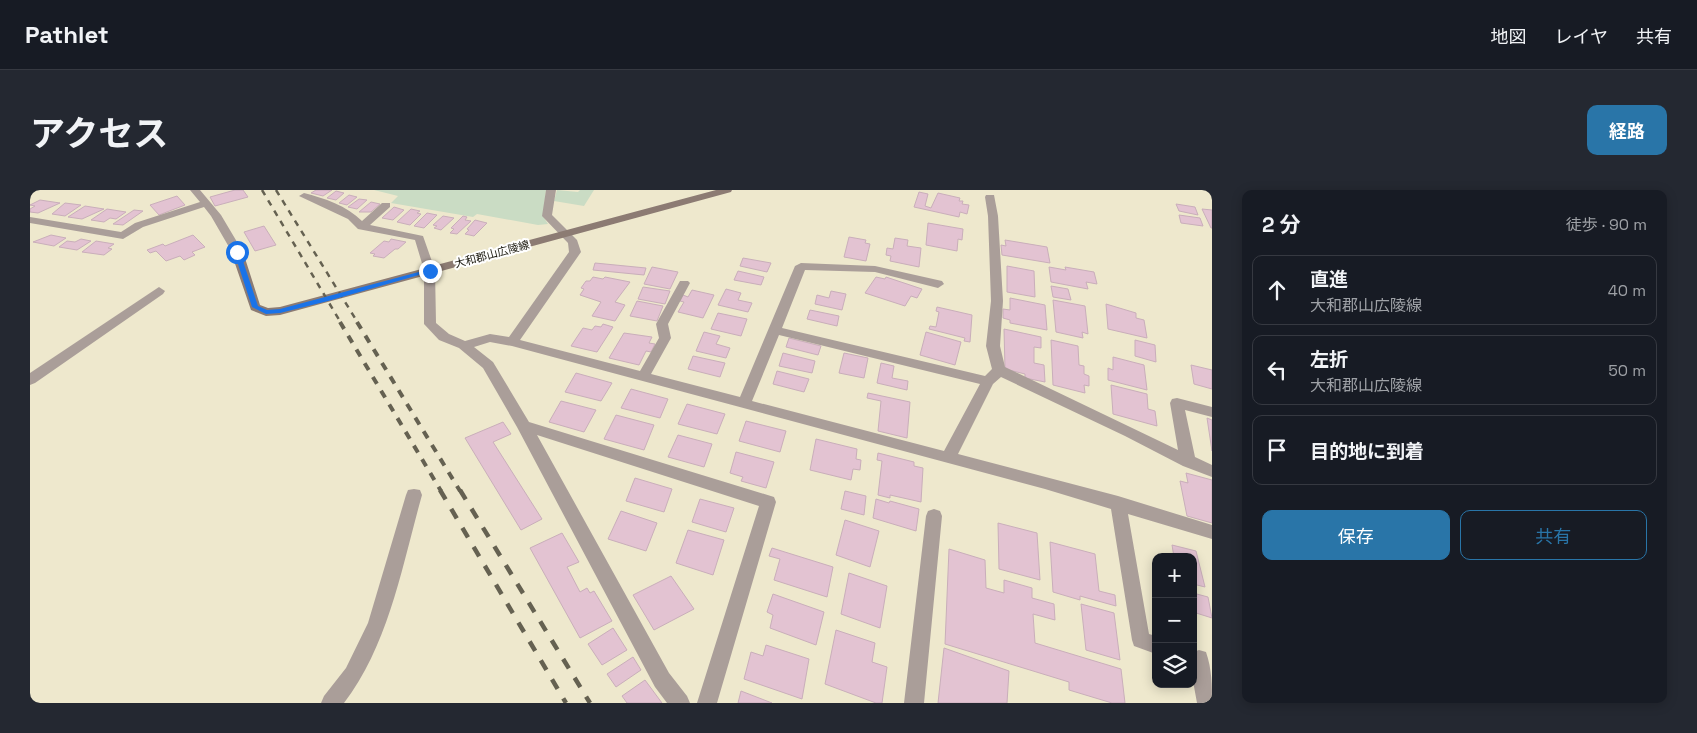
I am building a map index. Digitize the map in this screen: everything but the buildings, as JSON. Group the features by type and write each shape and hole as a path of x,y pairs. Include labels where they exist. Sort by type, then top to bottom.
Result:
{"main road":[{"name":"大和郡山広陵線","path":"237,252 255,307 266,312 280,311 727,190"}],"street":[{"path":"196,190 216,215 237,252"},
{"path":"512,342 575,252 573,242 547,216 551,190"},
{"path":"304,196 319,200 352,217 362,227 419,238 428,258 430,271 432,290 430,324 444,337 464,345 488,365 524,426 662,680 680,703"},
{"path":"990,197 993,216 997,301 993,346 999,370 1036,390 1118,426 1188,462 1212,472"},
{"path":"30,220 124,236 139,225 206,203"},
{"path":"362,227 386,205"},
{"path":"744,404 802,266 876,269 938,284"},
{"path":"643,377 665,338 662,324 684,283"},
{"path":"30,380 159,290"},
{"path":"775,330 988,381"},
{"path":"464,345 490,338 512,342 1118,504 1212,532"},
{"path":"948,458 988,381 999,370"},
{"path":"1188,462 1177,403 1212,412"},
{"path":"524,426 768,502 707,703"},
{"path":"331,703 353,675 377,624 414,495"},
{"path":"1118,504 1141,640 1152,644"},
{"path":"914,703 934,516"},
{"path":"1202,660 1207,703"}],"green space":[{"path":"374,190 546,190 543,216 548,224 538,225 477,214 473,217 391,203 398,196"},
{"path":"557,190 578,192 580,190 594,190 584,206 554,201"}],"railway":[{"path":"262,190 341,323"},
{"path":"276,190 358,323"},
{"path":"340,322 441,491"},
{"path":"357,322 460,491"},
{"path":"440,490 566,703"},
{"path":"460,490 590,703"}],"route":[{"path":"237,252 255,307 266,312 280,311 326,300 430,271"}]}
